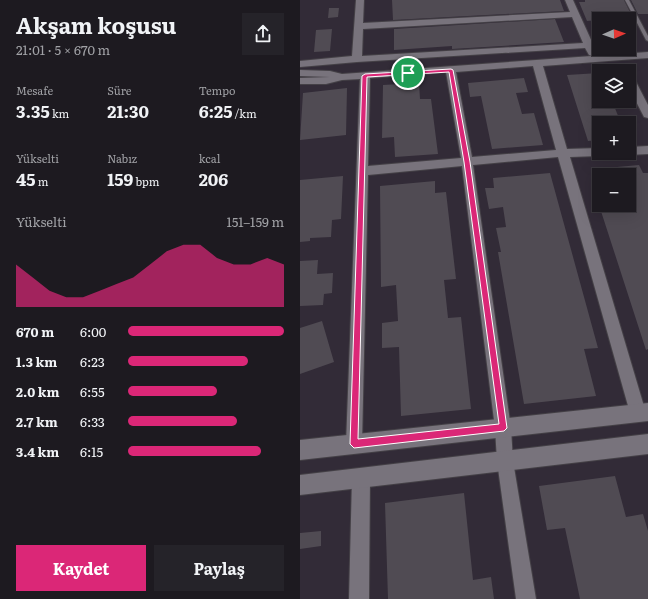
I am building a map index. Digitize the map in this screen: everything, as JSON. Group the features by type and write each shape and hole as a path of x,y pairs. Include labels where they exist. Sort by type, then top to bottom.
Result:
{"street":[{"path":"357,59 360,0"},
{"path":"569,0 595,59"},
{"path":"359,26 575,14"},
{"path":"300,64 357,59 589,46"},
{"path":"300,81 326,81 342,77 595,59 620,61 648,55"},
{"path":"300,450 643,412 537,64"},
{"path":"451,70 467,162 504,428 505,461 526,599"},
{"path":"300,73 330,74 342,77"},
{"path":"354,444 365,76"},
{"path":"636,92 648,115"},
{"path":"636,151 648,150"},
{"path":"361,171 564,153 592,152"},
{"path":"300,485 648,444"},
{"path":"359,599 361,478"}],"lane":[{"path":"627,0 648,40"}],"shaded area":[{"path":"300,0 648,0 648,599 300,599"}],"building":[{"path":"392,0 560,0 564,11 393,20"},
{"path":"585,0 624,0 630,12 592,12 592,21 587,21 579,2 585,2"},
{"path":"631,0 648,0 648,14 638,14"},
{"path":"329,8 339,8 338,17 328,18"},
{"path":"555,19 564,42 452,49 452,46 394,50 394,29"},
{"path":"332,29 330,51 314,52 316,30"},
{"path":"592,73 592,108 615,108 618,116 592,116 592,141 588,141 567,75"},
{"path":"524,78 528,92 516,93 522,114 534,113 543,145 492,149 481,96 470,97 468,83"},
{"path":"419,83 420,99 431,99 438,154 395,157 394,137 382,138 383,85"},
{"path":"347,88 346,135 300,140 303,93"},
{"path":"639,165 643,173 648,173 648,349 646,350 601,212 636,212 636,168 606,168"},
{"path":"550,173 598,348 584,349 596,396 524,404 498,252 501,252 496,228 506,227 503,207 489,209 485,188 494,188 493,178"},
{"path":"343,176 341,219 332,220 331,237 310,238 310,241 300,242 300,180"},
{"path":"435,181 435,193 446,192 456,279 444,280 448,318 461,317 471,409 401,416 399,347 382,348 382,323 398,321 396,285 381,287 380,186"},
{"path":"318,260 317,274 333,273 332,293 324,294 323,305 300,306 300,261"},
{"path":"322,321 334,362 300,374 300,328"},
{"path":"615,476 626,517 643,514 648,531 648,599 580,599 565,528 547,530 539,486"},
{"path":"464,493 473,580 491,577 494,599 388,599 385,503"},
{"path":"321,531 321,546 300,549 300,533"}],"route":[{"path":"451,70 467,162 504,428 354,444 365,76 408,73 451,70"}]}
